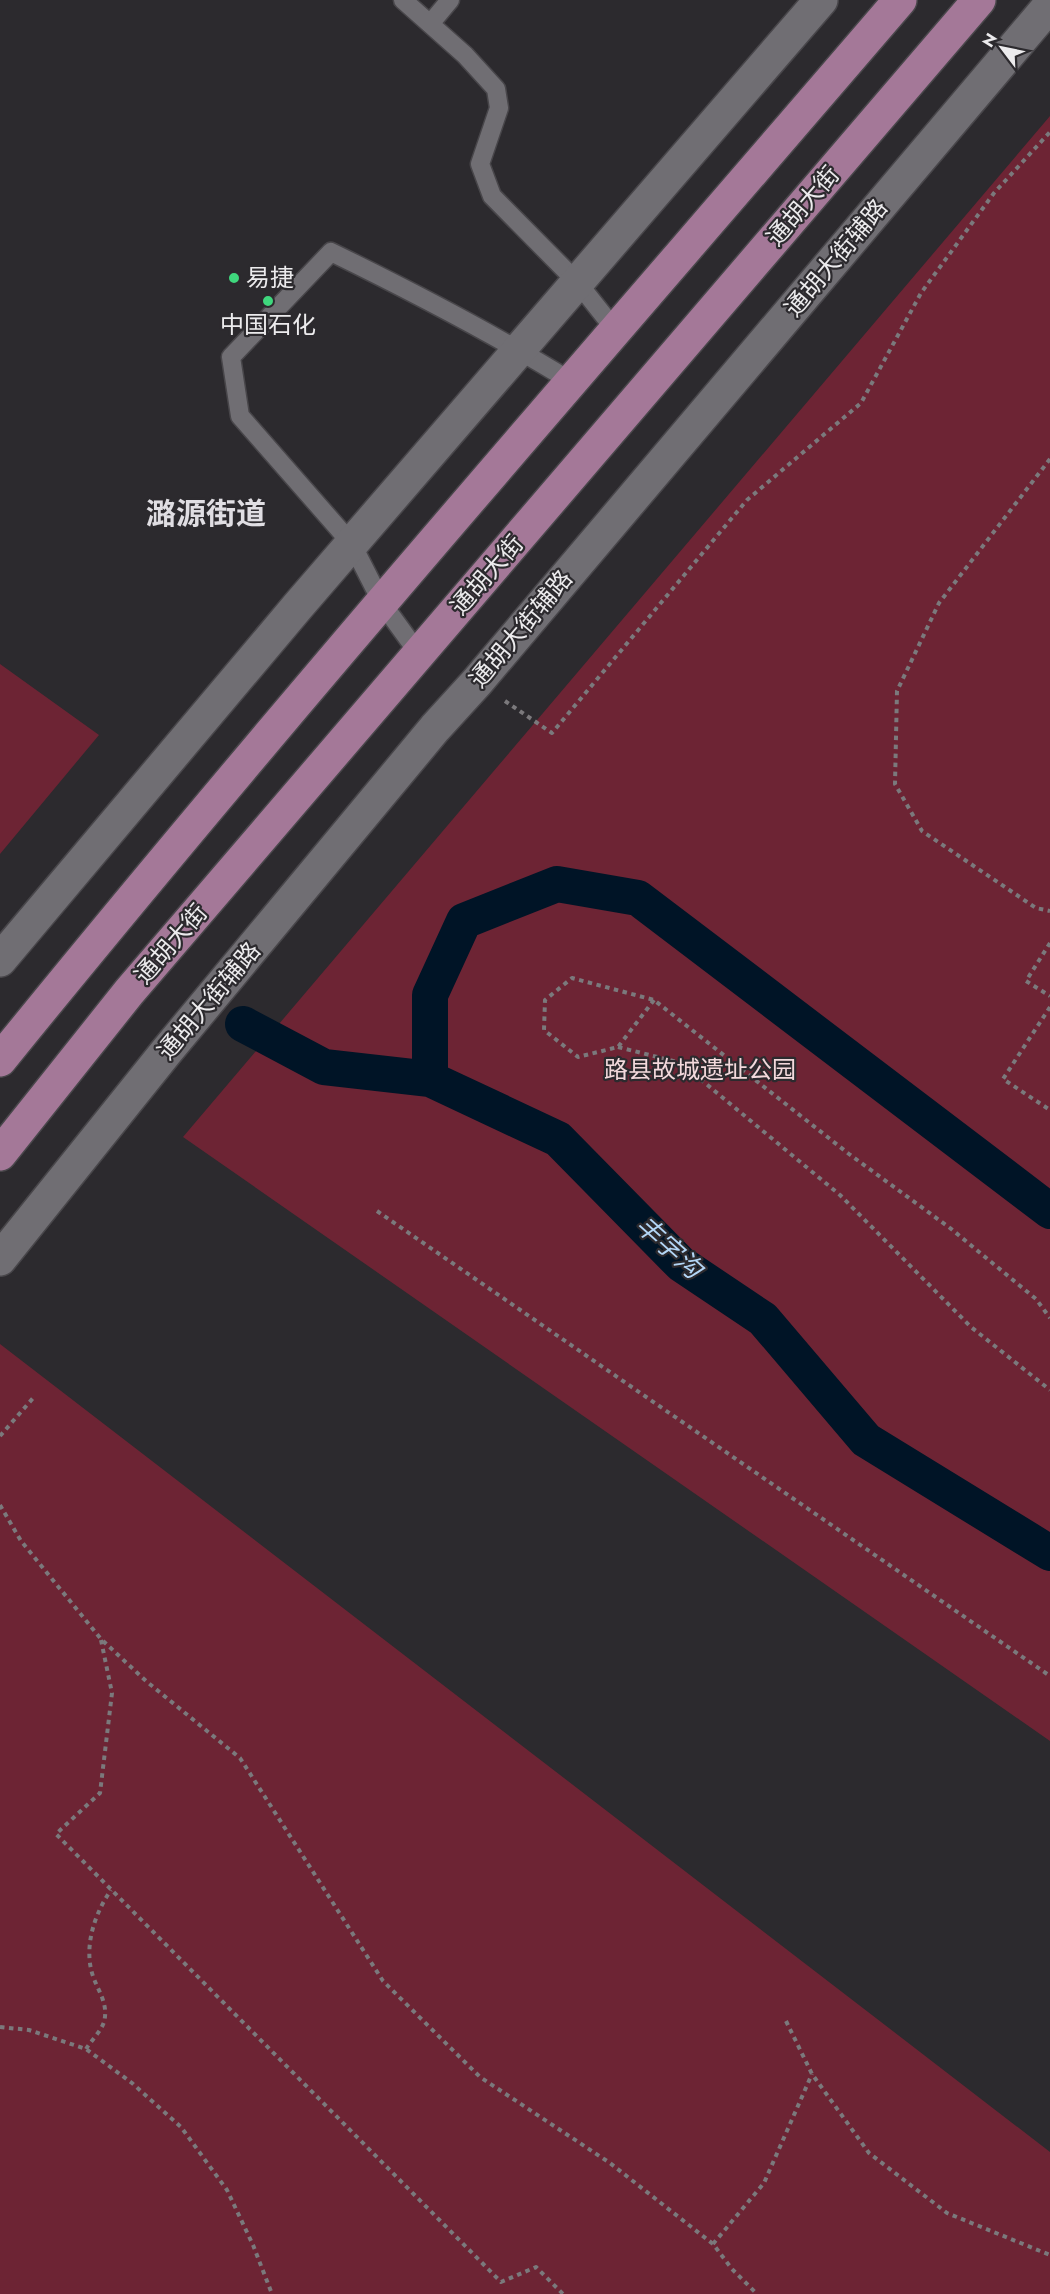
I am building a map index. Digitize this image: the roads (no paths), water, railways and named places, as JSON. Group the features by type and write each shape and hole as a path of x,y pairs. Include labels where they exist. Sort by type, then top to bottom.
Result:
{"main road":[{"path":"0,1060 169,853 900,0"},
{"name":"通胡大街","path":"0,1154 129,992 979,0"}],"street":[{"path":"0,960 352,544 821,0"},
{"name":"通胡大街辅路","path":"0,1259 188,1026 435,728 477,682 1050,5"}],"lane":[{"path":"403,0 465,55 495,89 499,108 480,164 492,196 578,282 616,331"},
{"path":"430,24 450,0"},
{"path":"418,654 382,603 352,544 240,416 231,357 331,252 410,290 520,350 572,382"}],"waterway":[{"path":"430,1079 430,995 464,921 557,884 638,898 1050,1211"},
{"name":"丰字沟","path":"243,1024 324,1067 430,1079 558,1139 681,1264 763,1319 866,1440 1050,1553"}],"place":[{"name":"易捷","path":"234,278"},
{"name":"中国石化","path":"268,301"}],"district":[{"name":"潞源街道","path":"206,514"}],"park label":[{"name":"路县故城遗址公园","path":"700,1070"}]}
